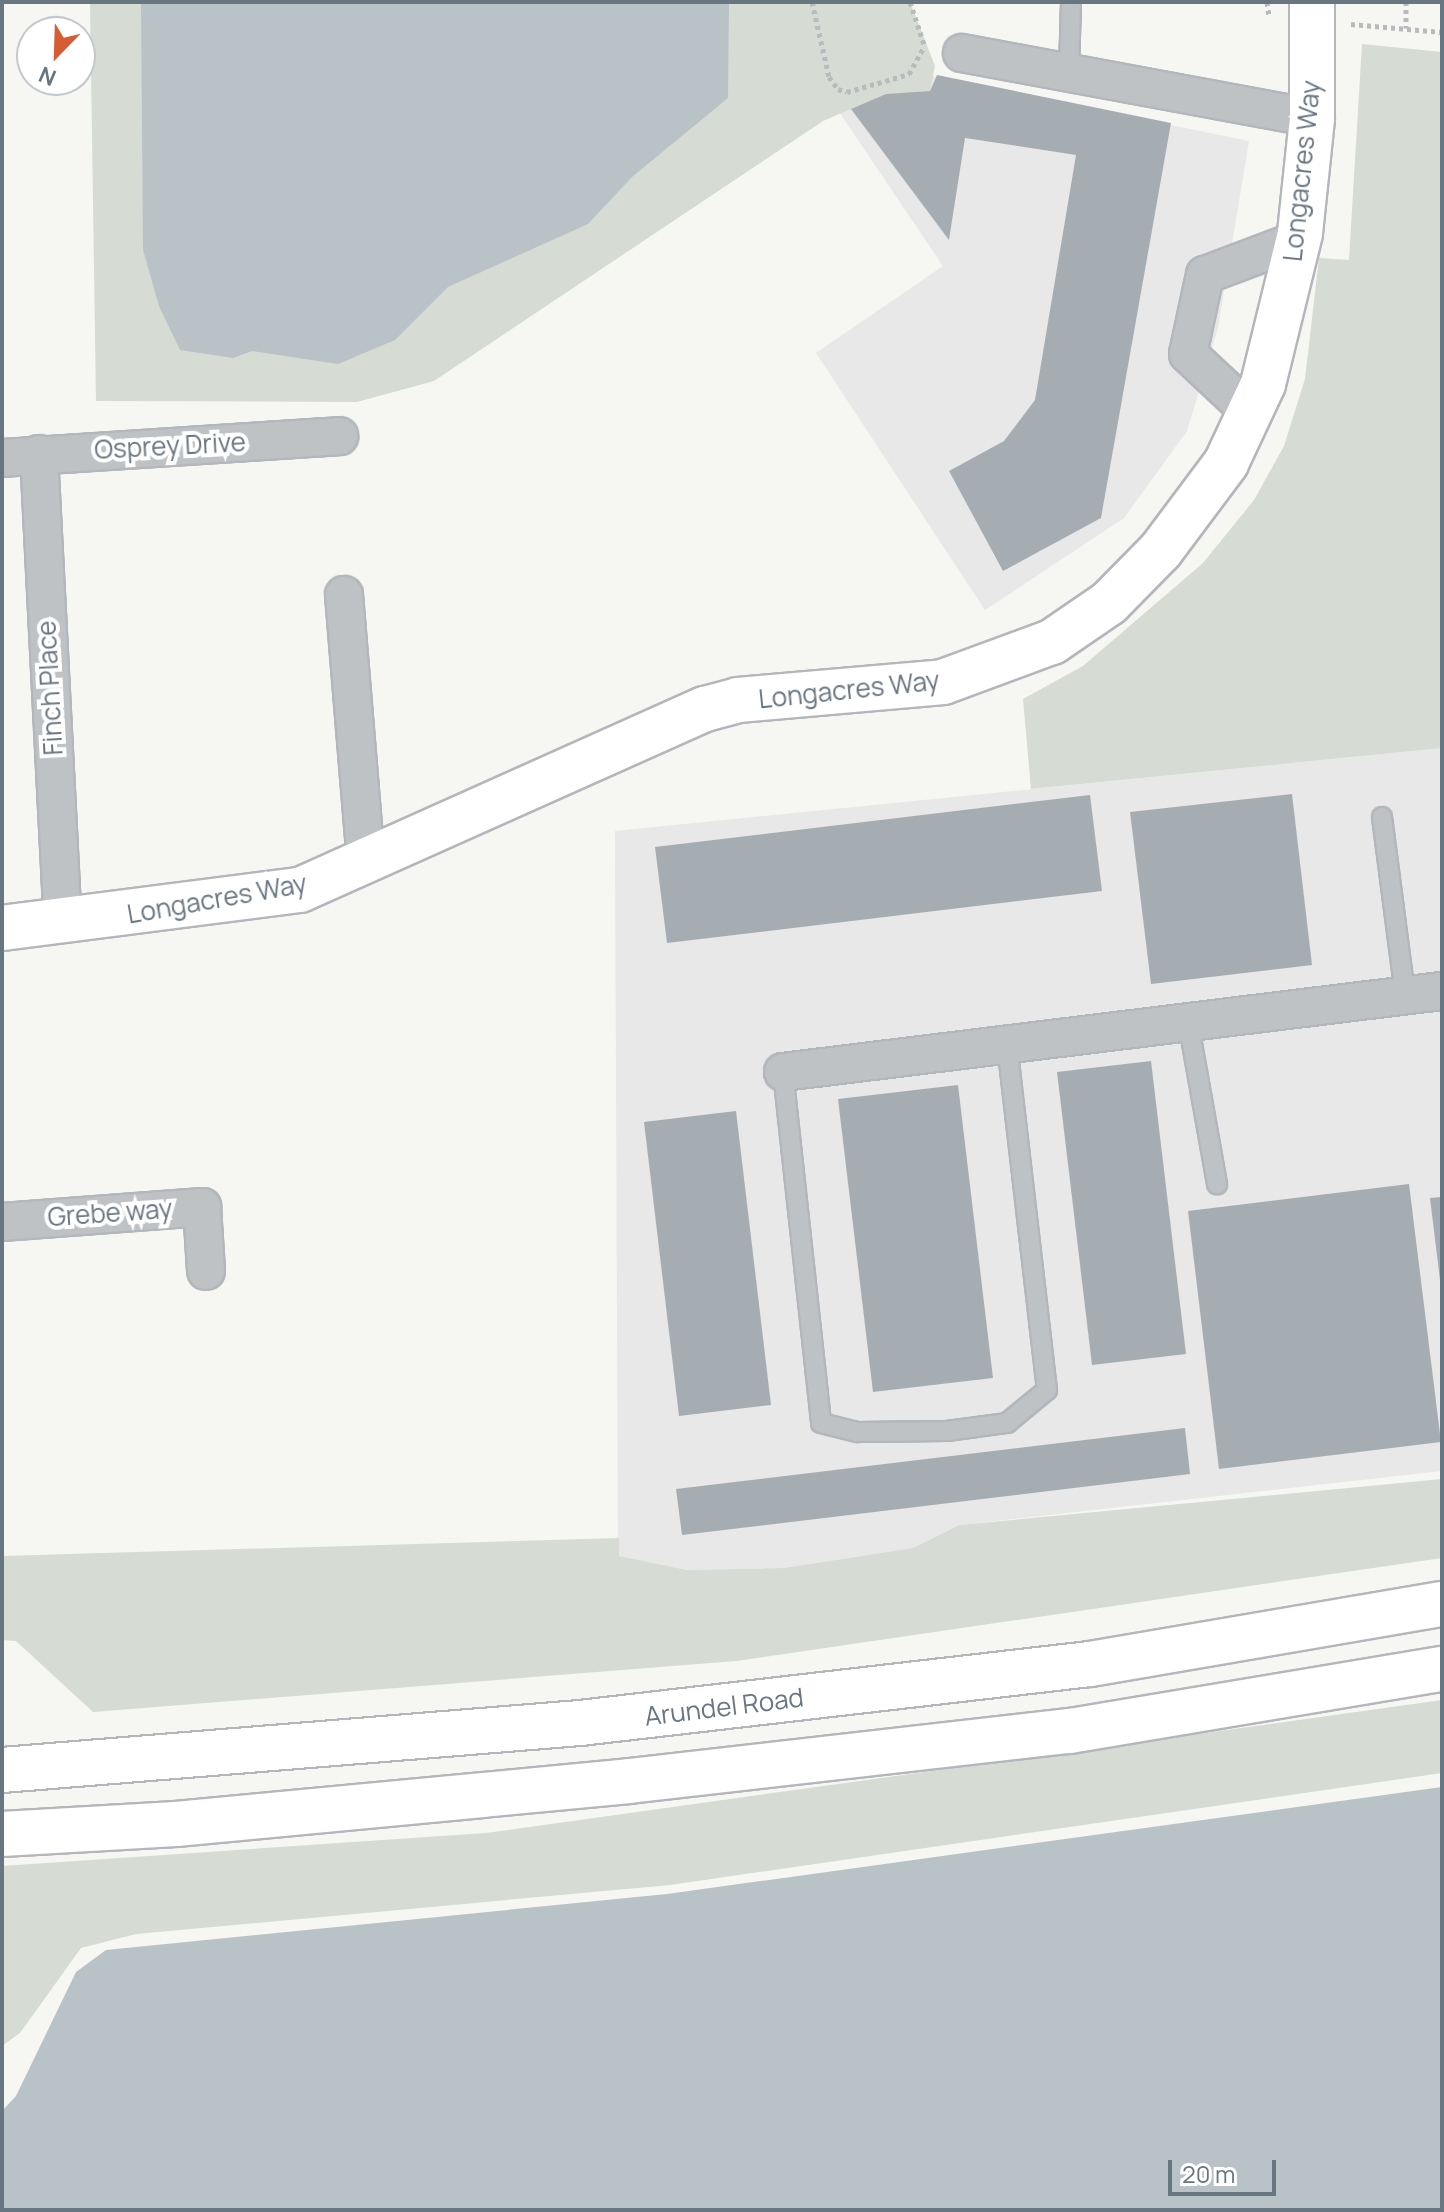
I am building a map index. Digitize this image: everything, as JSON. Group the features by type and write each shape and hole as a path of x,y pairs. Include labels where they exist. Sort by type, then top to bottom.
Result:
{"main road":[{"name":"Longacres Way","path":"2,928 300,890 705,709 738,700 943,682 1052,642 1109,603 1161,550 1226,463 1250,412 1275,344 1298,240 1312,118 1312,2"},
{"name":"Arundel Road","path":"2,1770 611,1720 1090,1664 1442,1604"},
{"path":"2,1834 176,1824 629,1781 1070,1731 1442,1669"}],"street":[{"path":"962,53 1069,70 1312,118"},
{"path":"1250,412 1188,354 1205,275 1298,240"},
{"name":"Osprey Drive","path":"2,458 339,436"},
{"name":"Finch Place","path":"39,454 63,921"},
{"path":"344,595 366,861"},
{"path":"783,1072 1442,991"},
{"name":"Grebe way","path":"2,1222 202,1207 206,1271"}],"lane":[{"path":"1069,70 1071,2"},
{"path":"1382,817 1405,995"},
{"path":"1188,1021 1217,1184"},
{"path":"783,1072 821,1423 858,1432 947,1431 1007,1423 1047,1390 1007,1043"}],"path":[{"path":"812,2 829,77 838,89 847,92 909,74 924,47"},
{"path":"1406,2 1406,28"}],"shaded area":[{"path":"90,2 910,2 935,66 930,91 886,94 823,121 434,381 357,402 96,401 91,96 96,96 96,16 90,16"},
{"path":"141,2 729,2 728,98 632,177 588,224 448,287 395,340 338,364 252,351 233,358 180,350 159,306 143,250"},
{"path":"1362,44 1442,52 1442,748 1031,789 1023,699 1083,666 1203,563 1254,500 1284,446 1305,379 1319,258 1349,260"},
{"path":"921,74 1249,141 1218,328 1187,431 1124,518 985,610 816,353 943,266 831,100"},
{"path":"1442,748 1442,1471 959,1525 913,1548 784,1568 687,1570 618,1556 615,831"},
{"path":"1442,1479 1442,1558 736,1661 93,1712 16,1641 2,1640 2,1556 619,1538 619,1556 687,1570 784,1568 913,1548 959,1525"},
{"path":"1442,1700 1442,1773 670,1885 136,1934 81,1948 20,2033 2,2046 2,1866 486,1833"},
{"path":"1442,1787 1442,2210 2,2210 2,2111 16,2096 76,1972 106,1950 667,1894"}],"building":[{"path":"937,75 1171,123 1101,518 1003,571 949,471 1004,441 1035,400 1076,155 965,138 949,240 851,109 886,94 930,91"},
{"path":"1292,794 1312,965 1151,984 1130,812"},
{"path":"1090,795 1102,891 667,943 655,847"},
{"path":"1151,1061 1186,1354 1092,1365 1057,1072"},
{"path":"958,1085 993,1378 873,1392 838,1099"},
{"path":"736,1111 771,1405 679,1416 644,1122"},
{"path":"1409,1184 1441,1442 1219,1469 1188,1211"},
{"path":"1442,1197 1442,1280 1440,1280 1430,1198"},
{"path":"1185,1428 1190,1474 682,1535 676,1489"}]}
